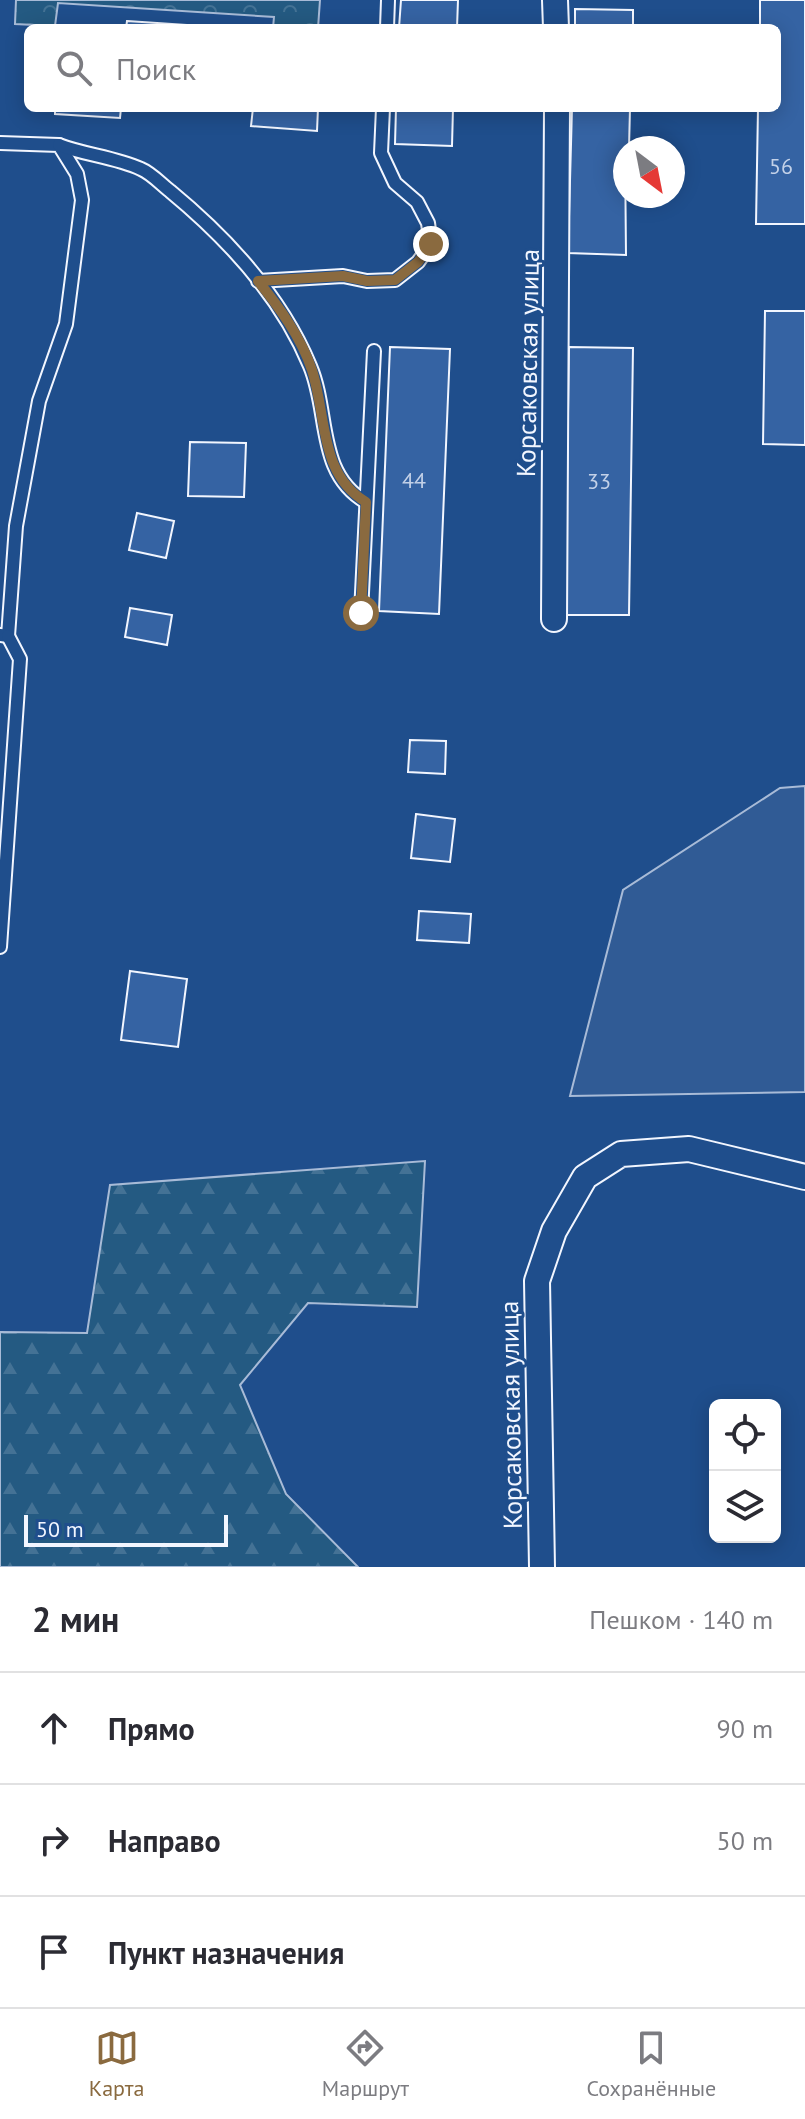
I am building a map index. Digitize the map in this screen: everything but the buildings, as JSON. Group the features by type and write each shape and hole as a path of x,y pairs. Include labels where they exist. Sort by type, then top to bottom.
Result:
{"street":[{"path":"555,0 556,24"},
{"name":"Корсаковская улица","path":"554,619 557,112"},
{"name":"Корсаковская улица","path":"542,1567 537,1281 554,1231 585,1177 621,1154 689,1149 805,1177"}],"lane":[{"path":"387,24 388,0"},
{"path":"258,281 343,276 367,281 395,280 418,262 431,244 428,223 417,202 395,183 381,153 383,112"},
{"path":"0,143 59,145 143,169 182,201 258,281 295,333 312,370 332,463 348,492 366,502"},
{"path":"0,947 20,659 4,636 16,526 39,401 66,324 82,200 77,174 59,145"},
{"path":"361,613 374,351"}],"green space":[{"path":"16,0 320,0 318,24 273,24 274,17 58,3 55,24 15,24"},
{"path":"425,1161 417,1307 308,1303 240,1385 286,1494 358,1567 0,1567 0,1332 87,1333 110,1185"}],"shaded area":[{"path":"805,786 805,1092 570,1096 623,890 780,788"}],"route":[{"path":"361,613 366,502 348,492 332,463 312,370 295,333 258,281 343,276 367,281 395,280 418,262 431,244"}]}
